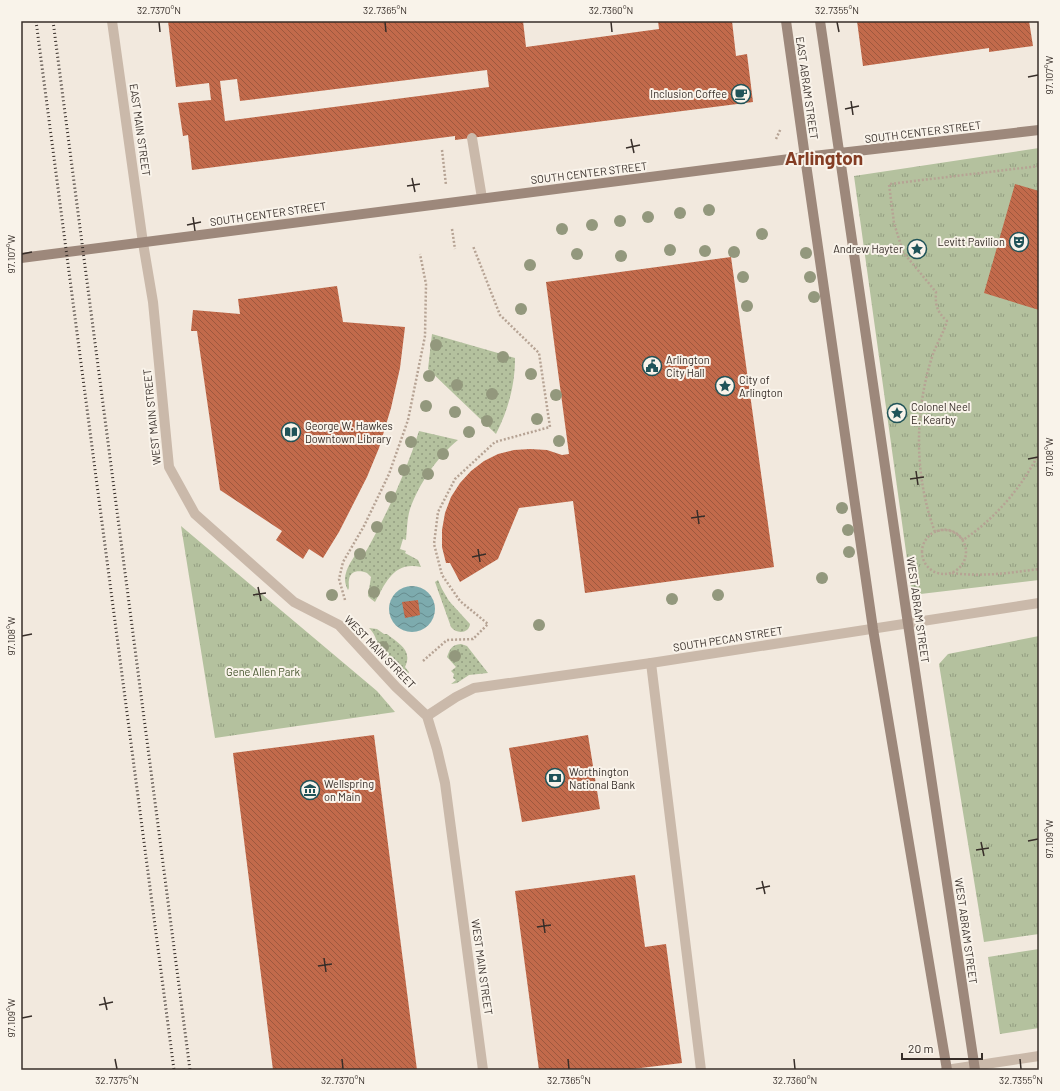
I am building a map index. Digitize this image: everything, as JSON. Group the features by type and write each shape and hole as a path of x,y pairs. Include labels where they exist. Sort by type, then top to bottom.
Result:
{"main road":[{"name":"EAST ABRAM STREET","path":"786,21 805,157"},
{"name":"EAST ABRAM STREET","path":"820,21 838,154"},
{"name":"SOUTH CENTER STREET","path":"21,258 805,157 1039,130"},
{"name":"WEST ABRAM STREET","path":"838,154 975,1068"},
{"path":"805,157 873,629 947,1070"}],"street":[{"name":"EAST MAIN STREET","path":"112,21 143,243"},
{"path":"472,138 482,198"},
{"name":"WEST MAIN STREET","path":"143,243 152,302 169,467 195,514 294,602 339,624 396,687 427,716 445,783 483,1070"},
{"name":"SOUTH PECAN STREET","path":"427,716 456,697 474,688 651,663 1039,603"},
{"path":"651,663 701,1070"},
{"path":"947,1070 975,1068 1039,1056"}],"path":[{"path":"776,139 781,128"},
{"path":"442,150 446,186"},
{"path":"935,532 925,499 922,479 919,442 920,415 924,388 933,354 947,320 941,316 937,309 935,300 936,292 903,252 894,223 889,184 1039,166"},
{"path":"452,229 455,249"},
{"path":"423,661 447,640 473,639 488,624 460,601 442,575 434,544 438,512 455,479 495,442 550,427 539,354 500,315 473,246"},
{"path":"345,600 339,579 343,562 364,526 389,474 408,420 425,336 426,284 420,254"},
{"path":"963,540 979,529 1000,509 1020,483 1039,453"},
{"path":"952,573 964,563 966,548 963,540 953,532 940,530 928,537 922,550 926,565 931,570 938,573 996,575 1039,569"}],"green space":[{"path":"1039,148 1039,580 912,595 854,176"},
{"path":"432,334 515,358 514,378 510,398 496,434 428,369"},
{"path":"419,431 458,440 436,463 418,490 410,509 406,540 403,539 400,549 406,551 405,553 418,560 421,567 404,567 397,570 387,581 375,602 368,596 371,577 367,573 361,571 351,574 348,590 345,580 347,570 358,551 364,555 380,525 402,479"},
{"name":"Gene Allen Park","path":"181,526 377,691 395,712 215,738"},
{"path":"438,580 449,601 470,624 467,630 459,632 451,627 435,582"},
{"path":"369,628 377,629 384,634 387,634 404,648 407,656 405,667 409,672 406,678 376,651 376,639"},
{"path":"1039,636 1039,934 984,942 939,664 948,654"},
{"path":"461,644 467,646 488,673 469,675 457,683 451,684 456,680 453,678 454,674 451,671 456,667 447,657 451,648 455,645"},
{"path":"1039,949 1039,1028 1000,1034 988,957"}],"water":[{"path":"412,586 425,590 431,596 435,609 431,622 425,628 412,632 399,628 393,622 389,609 393,596 399,590"}],"building":[{"path":"168,21 523,21 526,47 659,29 658,21 732,21 736,56 747,54 753,102 455,140 455,136 192,170 188,135 183,136 178,103 211,100 209,83 176,87","holes":["487,70 489,87 225,121 220,81 237,79 240,101"]},
{"path":"857,21 1029,21 1033,46 989,52 989,48 863,66"},
{"name":"Levitt Pavilion","path":"1015,184 1039,191 1039,310 984,293"},
{"name":"Arlington City Hall","path":"731,257 774,567 585,593 573,501 519,508 498,559 460,582 450,563 446,563 442,547 442,530 445,513 451,497 460,483 471,471 484,461 498,454 514,450 530,449 547,450 562,455 569,454 546,282"},
{"path":"337,286 343,322 405,327 400,368 391,408 379,448 367,477 339,532 323,558 309,549 303,559 276,540 282,531 220,490 197,331 191,331 193,310 240,314 238,299"},
{"path":"418,600 420,615 405,618 402,602"},
{"path":"374,735 417,1070 273,1070 233,753"},
{"name":"Worthington National Bank","path":"588,735 600,809 522,822 509,748"},
{"path":"635,875 645,947 666,944 682,1063 624,1070 539,1070 515,891"}],"railway":[{"path":"36,21 174,1070"},
{"path":"53,21 190,1070"}],"place":[{"name":"Inclusion Coffee","path":"741,94"},
{"name":"Levitt Pavilion","path":"1019,242"},
{"name":"Andrew Hayter","path":"917,249"},
{"name":"Arlington City Hall","path":"652,366"},
{"name":"City of Arlington","path":"725,386"},
{"name":"Colonel Neel E. Kearby","path":"897,413"},
{"name":"George W. Hawkes Downtown Library","path":"291,432"},
{"name":"Worthington National Bank","path":"555,778"},
{"name":"Wellspring on Main","path":"310,790"}],"district":[{"name":"Arlington","path":"824,158"}]}
